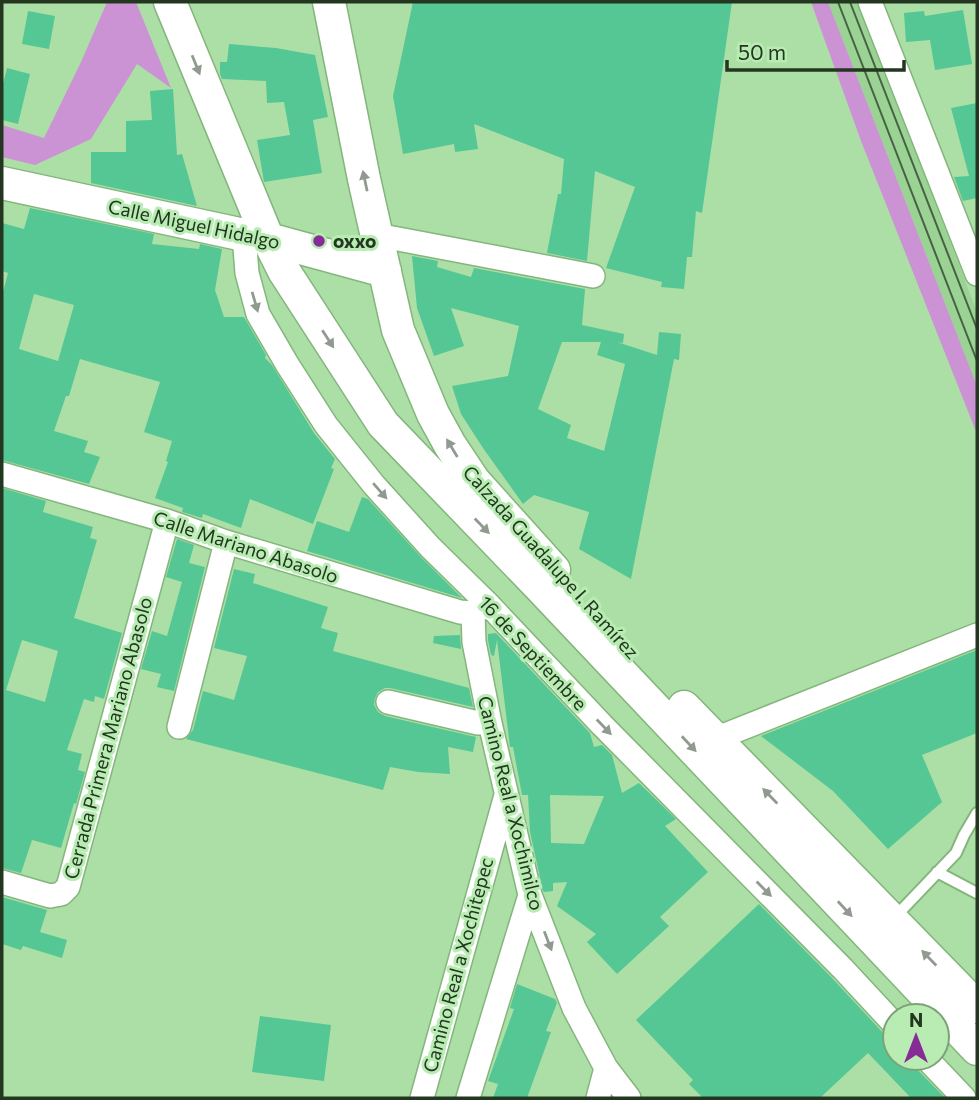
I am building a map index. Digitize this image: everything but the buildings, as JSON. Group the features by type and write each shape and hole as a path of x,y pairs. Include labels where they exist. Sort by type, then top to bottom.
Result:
{"main road":[{"name":"Calzada Guadalupe I. Ramírez","path":"170,2 256,237 285,271 383,424 977,1049"},
{"name":"Calzada Guadalupe I. Ramírez","path":"329,2 398,330 433,414 450,445 474,481 538,554 977,1007"},
{"name":"Calle Miguel Hidalgo","path":"2,183 256,237 385,271"}],"street":[{"path":"870,2 977,274"},
{"path":"377,235 593,276"},
{"name":"16 de Septiembre","path":"256,237 247,273 258,314 326,425 374,485 481,608 602,725 881,1010"},
{"name":"Calle Mariano Abasolo","path":"2,474 167,521 226,542 460,612 481,608"},
{"name":"Cerrada Primera Mariano Abasolo","path":"2,882 50,896 61,894 68,887 167,521"},
{"path":"179,727 226,542"},
{"name":"Camino Real a Xochimilco","path":"481,608 474,642 530,895 574,1008 606,1068 629,1098"},
{"path":"715,739 977,635"},
{"path":"388,702 478,723 490,723"},
{"name":"Camino Real a Xochitepec","path":"422,1098 507,792"},
{"path":"468,1098 530,895"},
{"path":"598,1098 606,1068"},
{"path":"939,1072 964,1098"}],"lane":[{"path":"892,920 956,853 977,813"},
{"path":"937,872 977,893"}],"shaded area":[{"path":"107,2 136,2 171,88 137,64 91,139 35,165 2,157 2,125 44,138"},
{"path":"811,2 828,2 977,386 977,434 861,141"},
{"path":"828,2 857,2 913,145 977,312 977,386"}],"tram line":[{"path":"838,2 977,361"},
{"path":"850,2 977,329"}],"place":[{"name":"oxxo","path":"319,241"}]}
